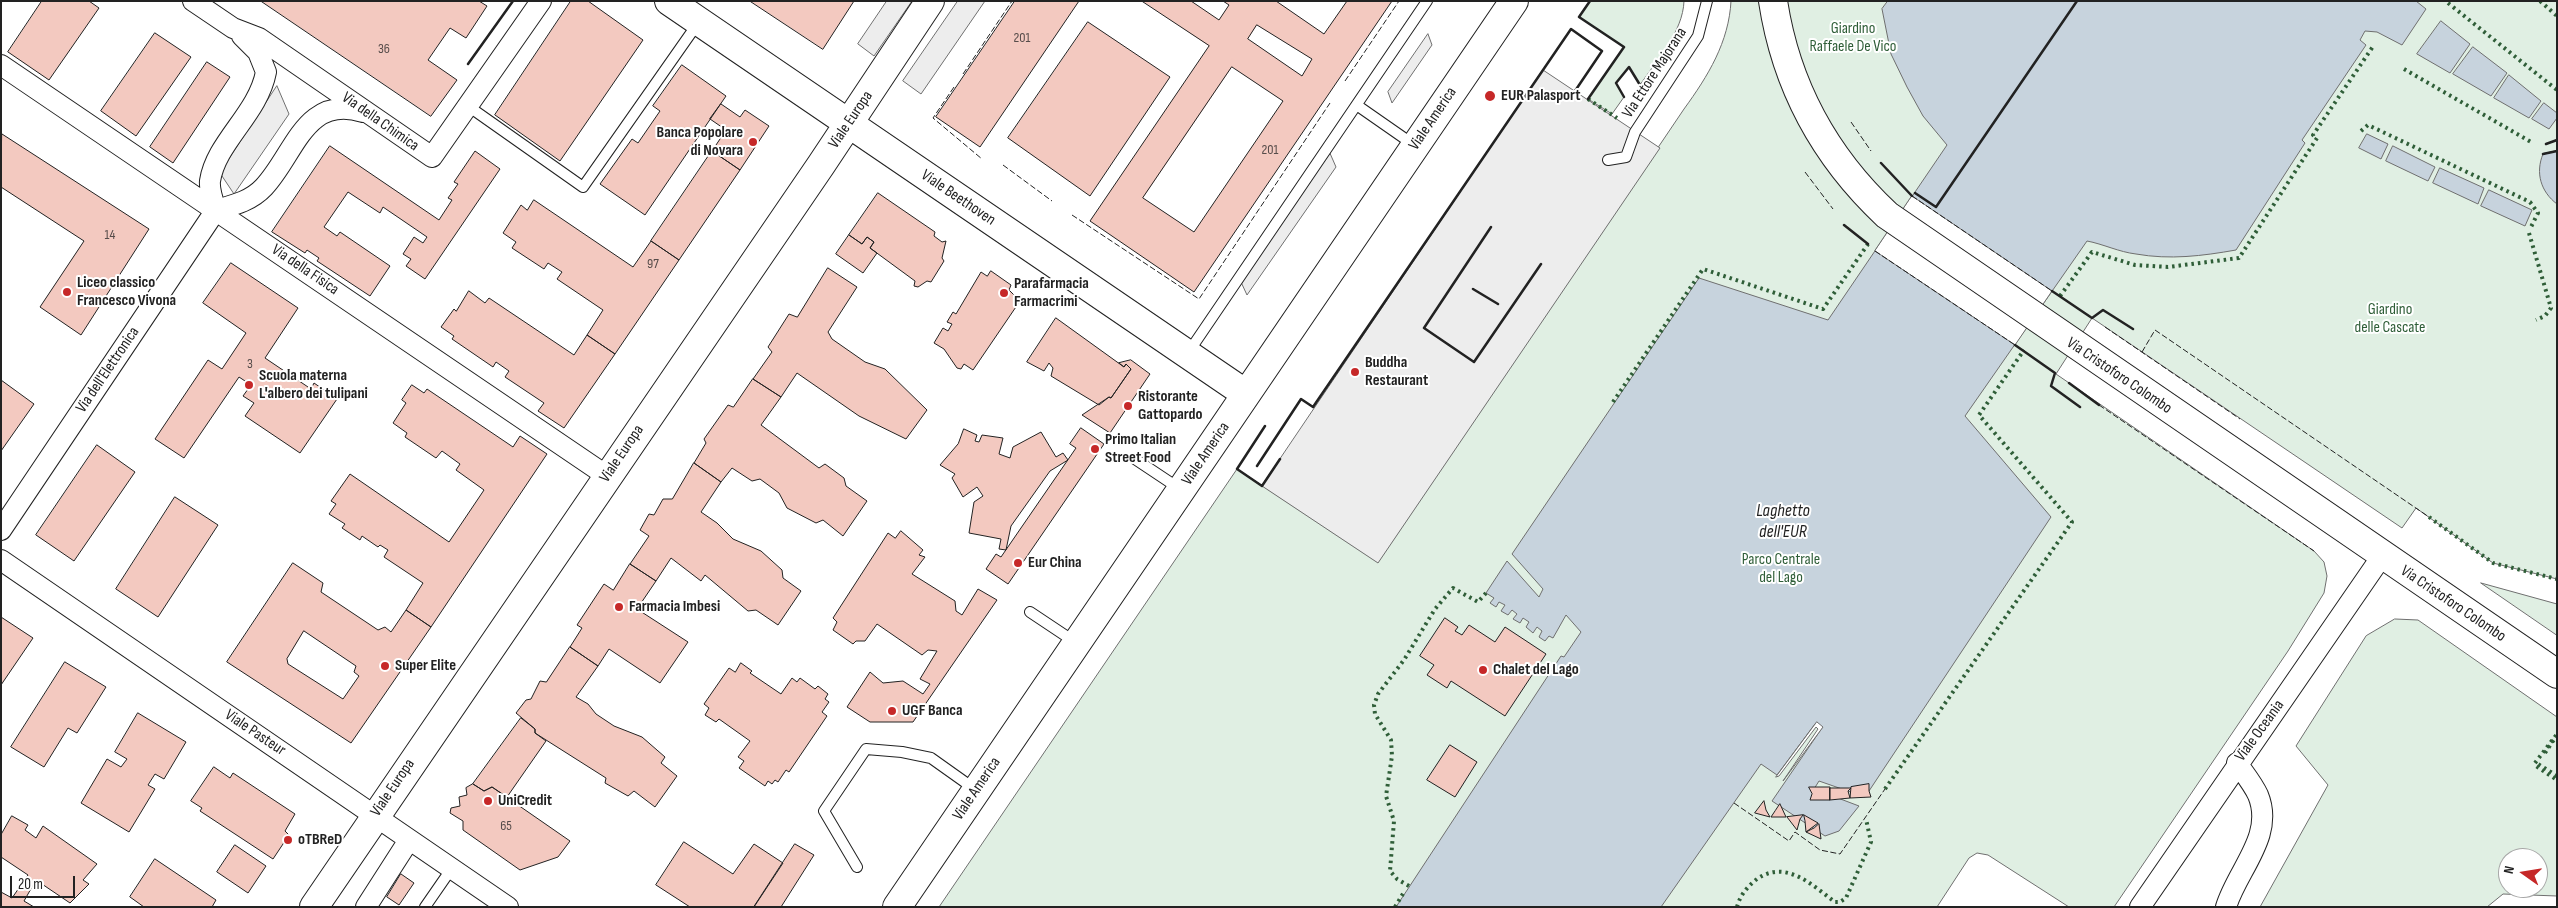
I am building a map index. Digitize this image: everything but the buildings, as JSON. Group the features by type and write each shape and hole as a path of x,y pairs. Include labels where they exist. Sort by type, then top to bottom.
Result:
{"street":[{"name":"Via della Chimica","path":"193,1 233,28 259,38 432,158 541,1"},
{"name":"Viale Beethoven","path":"669,1 1246,394"},
{"name":"Viale Europa","path":"314,907 375,815 849,124 930,1"},
{"name":"Viale America","path":"897,907 1514,1"},
{"name":"Via Cristoforo Colombo","path":"1774,1 1785,58 1805,108 1818,132 1850,179 1898,224 2557,674"},
{"path":"233,28 258,52 266,72 258,98 228,142 212,174 210,182 216,210 242,202 258,193 273,176 307,126 325,112 346,109 368,114"},
{"name":"Via della Fisica","path":"1,65 607,476"},
{"name":"Via dell'Elettronica","path":"1,530 216,210"},
{"name":"Viale Oceania","path":"2140,907 2237,763 2382,556"},
{"name":"Viale Pasteur","path":"1,560 508,907"},
{"path":"2226,907 2238,878 2257,847 2262,821 2258,794 2237,763"},
{"path":"368,906 409,840"}],"lane":[{"path":"1188,353 1358,106 1427,1"},
{"name":"Via Ettore Majorana","path":"1608,160 1626,157 1635,132 1694,43 1702,26 1707,1"},
{"path":"468,106 583,187 698,22"},
{"path":"1358,106 1415,146"},
{"path":"1136,459 1181,490"},
{"path":"1030,612 1077,644"},
{"path":"857,867 824,811 866,749 902,752 931,758 977,790"},
{"path":"425,907 452,868"}],"green space":[{"path":"1590,1 1684,1 1679,24 1674,35 1640,85 1629,67 1616,83 1624,97 1612,114 1588,99 1624,47 1579,17"},
{"name":"Parco Centrale del Lago","path":"1731,1 2557,1 2557,579 2493,563 2416,508 2402,528 2092,318 2056,374 2314,551 2324,562 2327,576 2324,593 2288,651 2114,907 2069,907 1988,855 1977,853 1969,858 1937,907 939,907 1237,469 1378,562 1701,84 1722,44"},
{"path":"2481,583 2557,604 2557,635"},
{"path":"2395,619 2418,620 2557,717 2557,896 2548,896 2548,848 2498,848 2498,898 2487,907 2260,907 2328,785 2296,746 2366,636"}],"shaded area":[{"path":"887,1 912,1 874,56 858,44"},
{"path":"958,1 985,1 921,94 903,81"},
{"path":"1428,34 1432,45 1392,103 1388,92"},
{"path":"1543,70 1660,148 1378,563 1262,486"},
{"path":"277,86 289,114 234,194 220,173"},
{"path":"1329,151 1336,167 1247,295 1241,282"}],"water":[{"name":"Laghetto dell'EUR","path":"1888,1 2416,1 2426,9 2402,45 2377,32 2365,31 2360,40 2366,45 2302,140 2305,143 2236,250 2161,257 2130,253 2087,241 1965,416 2051,517 1865,797 1819,781 1814,789 1859,806 1839,831 1825,836 1772,801 1822,728 1815,724 1777,775 1761,764 1661,907 1396,907 1561,656 1564,657 1581,632 1566,615 1553,638 1549,636 1545,641 1539,637 1542,631 1537,627 1533,633 1526,627 1529,622 1523,618 1520,623 1513,619 1517,614 1512,610 1508,615 1501,611 1505,605 1499,602 1496,607 1490,603 1494,598 1486,593 1507,561 1539,597 1543,589 1512,554 1699,278 1828,320 1947,145 1923,116 1891,54 1882,9"},
{"path":"2441,21 2470,44 2450,73 2417,54"},
{"path":"2473,47 2507,73 2491,96 2453,74"},
{"path":"2509,75 2541,101 2529,118 2494,98"},
{"path":"2544,103 2557,113 2557,118 2549,129 2532,119"},
{"path":"2367,134 2388,144 2381,159 2359,148"},
{"path":"2393,146 2435,167 2428,181 2386,161"},
{"path":"2557,151 2557,204 2543,188 2540,168 2543,154"},
{"path":"2440,168 2484,188 2478,204 2433,183"},
{"path":"2489,190 2532,210 2525,226 2481,206"}],"pier":[{"path":"1912,196 2052,291 2015,345 1875,251"},
{"path":"1817,722 1823,727 1783,781 1818,729 1816,727 1779,776 1776,777"}],"hedge":[{"path":"2540,1 2557,16"},
{"path":"2448,3 2557,90"},
{"path":"2060,296 2092,252 2135,265 2168,267 2239,258 2317,138 2313,135 2374,45"},
{"path":"2404,69 2531,142"},
{"path":"1588,99 1617,118"},
{"path":"2361,131 2368,125 2530,202 2538,213 2531,227"},
{"path":"2529,233 2551,308 2545,316 2536,320"},
{"path":"1613,402 1703,269 1823,309 1868,244"},
{"path":"1885,789 2072,522 1979,415 2024,350"},
{"path":"2429,517 2493,563 2557,579"},
{"path":"1409,886 1397,879 1390,871 1394,821 1386,796 1392,756 1391,740 1375,714 1374,705 1378,694 1404,660 1435,609 1453,588 1478,602 1486,593"},
{"path":"2535,763 2557,734"},
{"path":"2545,753 2555,738 2557,738"},
{"path":"2557,776 2538,764 2536,766 2557,780"},
{"path":"1737,907 1742,895 1757,879 1778,872 1788,873 1808,882 1835,902 1840,902 1846,898 1871,842 1866,819"},
{"path":"1395,907 1404,892"}],"fence":[{"path":"963,74 1012,1"},
{"path":"1345,81 1399,1"},
{"path":"954,87 933,118 982,159"},
{"path":"1072,215 1199,299 1330,103"},
{"path":"1851,122 1871,151"},
{"path":"1003,165 1052,201"},
{"path":"1805,172 1833,209"},
{"path":"1912,196 2052,291"},
{"path":"1875,251 2015,345"},
{"path":"2105,327 2240,419"},
{"path":"2142,352 2155,330 2429,517"},
{"path":"2099,405 2314,551"},
{"path":"1734,803 1789,841 1795,832 1820,850 1840,854 1885,789"}],"wall":[{"path":"468,64 513,1"},
{"path":"1588,99 1624,47 1579,17 1590,1"},
{"path":"1915,193 1936,207 2077,1"},
{"path":"1257,466 1301,399 1313,407 1571,29 1602,51 1575,91"},
{"path":"1624,97 1616,83 1629,67 1640,85"},
{"path":"2546,144 2557,140"},
{"path":"2543,154 2557,151"},
{"path":"1881,163 1912,196"},
{"path":"1844,225 1868,244"},
{"path":"1491,227 1424,328 1474,362 1541,264"},
{"path":"1473,289 1498,304"},
{"path":"2052,291 2092,318 2103,310 2133,329"},
{"path":"2015,345 2055,373 2051,386 2080,407"},
{"path":"2069,383 2099,405"},
{"path":"1265,426 1237,469 1262,486 1280,459"}],"place":[{"name":"EUR Palasport","path":"1490,96"},
{"name":"Banca Popolare di Novara","path":"753,142"},
{"name":"Liceo classico Francesco Vivona","path":"67,292"},
{"name":"Parafarmacia Farmacrimi","path":"1004,293"},
{"name":"Buddha Restaurant","path":"1355,372"},
{"name":"Scuola materna L'albero dei tulipani","path":"249,385"},
{"name":"Ristorante Gattopardo","path":"1128,406"},
{"name":"Primo Italian Street Food","path":"1095,449"},
{"name":"Eur China","path":"1018,563"},
{"name":"Farmacia Imbesi","path":"619,607"},
{"name":"Super Elite","path":"385,666"},
{"name":"Chalet del Lago","path":"1483,670"},
{"name":"UGF Banca","path":"892,711"},
{"name":"UniCredit","path":"488,801"},
{"name":"oTBReD","path":"288,840"}],"park label":[{"name":"Giardino Raffaele De Vico","path":"1853,38"},
{"name":"Giardino delle Cascate","path":"2390,319"}]}
